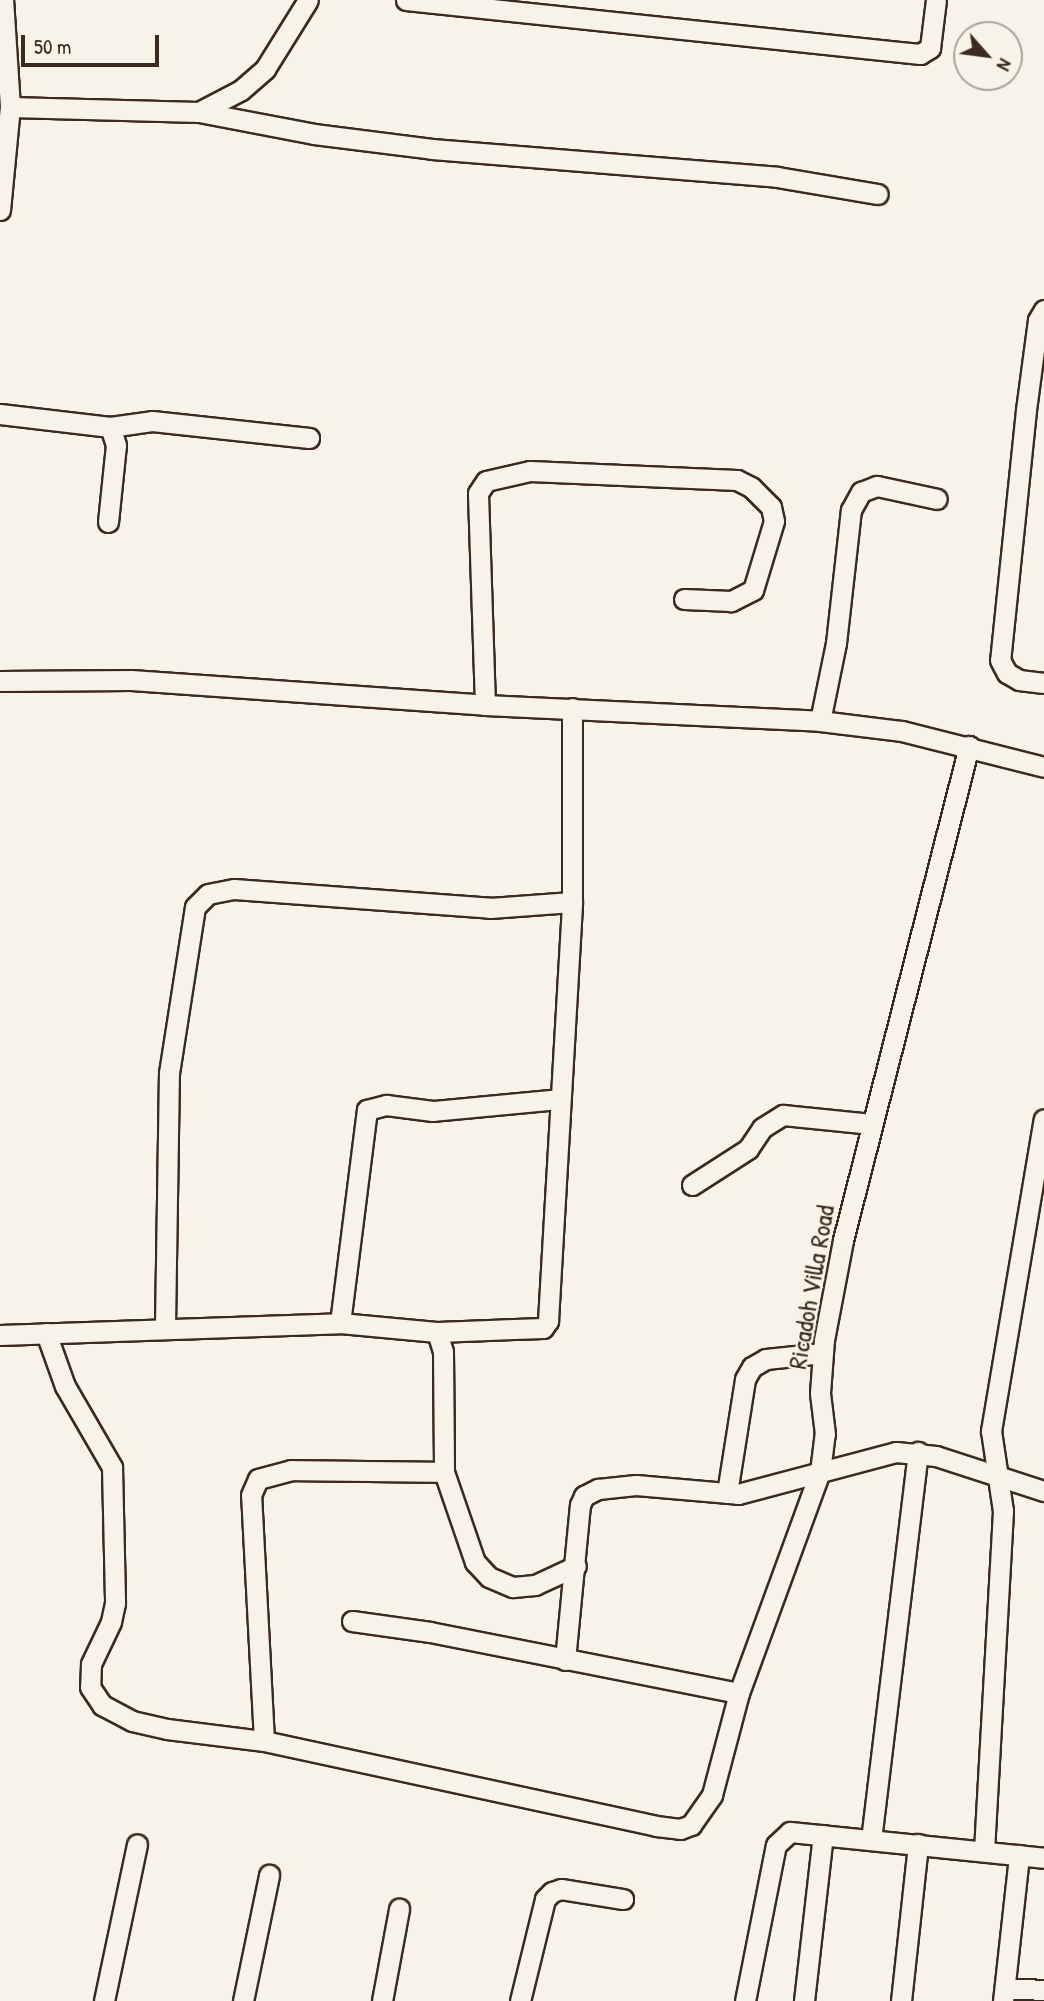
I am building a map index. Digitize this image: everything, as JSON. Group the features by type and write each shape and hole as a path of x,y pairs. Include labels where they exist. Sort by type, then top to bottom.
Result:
{"street":[{"path":"0,210 10,107 3,0"},
{"path":"199,112 241,90 265,69 308,0"},
{"path":"406,0 920,54 930,48 936,0"},
{"path":"10,107 199,112 314,134 432,149 777,177 877,194"},
{"path":"1044,310 1038,320 1026,410 1000,660 1007,673 1018,680 1044,683"},
{"path":"0,414 110,427 152,421 309,438"},
{"path":"108,522 116,445 110,427"},
{"path":"485,705 478,493 486,481 530,471 737,480 751,487 771,507 774,521 753,590 731,601 684,599"},
{"path":"820,721 836,643 851,510 861,492 877,486 937,499"},
{"path":"0,681 131,680 485,705 820,721 969,746 1044,768"},
{"path":"0,1335 164,1326 340,1323 437,1332 532,1331 548,1321 572,902 572,708"},
{"name":"Ricadoh Villa Road","path":"264,1741 656,1826 680,1829 691,1825 712,1795 739,1693 820,1472 825,1434 820,1392 823,1353 843,1240 926,927 969,746"},
{"path":"164,1326 169,1073 195,907 208,894 234,889 490,908 572,902"},
{"path":"340,1323 367,1110 386,1105 433,1111 559,1099"},
{"path":"692,1185 748,1149 762,1128 783,1115 872,1124"},
{"path":"984,1851 1002,1524 999,1478 991,1431 996,1388 1044,1119"},
{"path":"437,1332 443,1352 444,1472 475,1562 489,1577 513,1587 535,1585 576,1566"},
{"path":"46,1333 65,1386 112,1466 115,1604 111,1622 91,1664 90,1687 102,1705 132,1721 264,1741 251,1495 258,1479 291,1470 444,1472"},
{"path":"727,1493 745,1379 752,1367 766,1359 823,1353"},
{"path":"565,1660 580,1505 584,1496 598,1489 636,1485 727,1493 794,1482 820,1472 896,1452 918,1452 1044,1491"},
{"path":"871,1840 918,1452"},
{"path":"352,1621 430,1632 739,1693"},
{"path":"746,2001 776,1845 790,1832 1044,1858"},
{"path":"804,2001 823,1835"},
{"path":"104,2001 137,1844"},
{"path":"901,2001 918,1844"},
{"path":"1019,1855 1004,1995 1044,1990"},
{"path":"243,2001 269,1875"},
{"path":"520,2001 545,1899 552,1892 623,1899"},
{"path":"382,2001 399,1909"}]}
